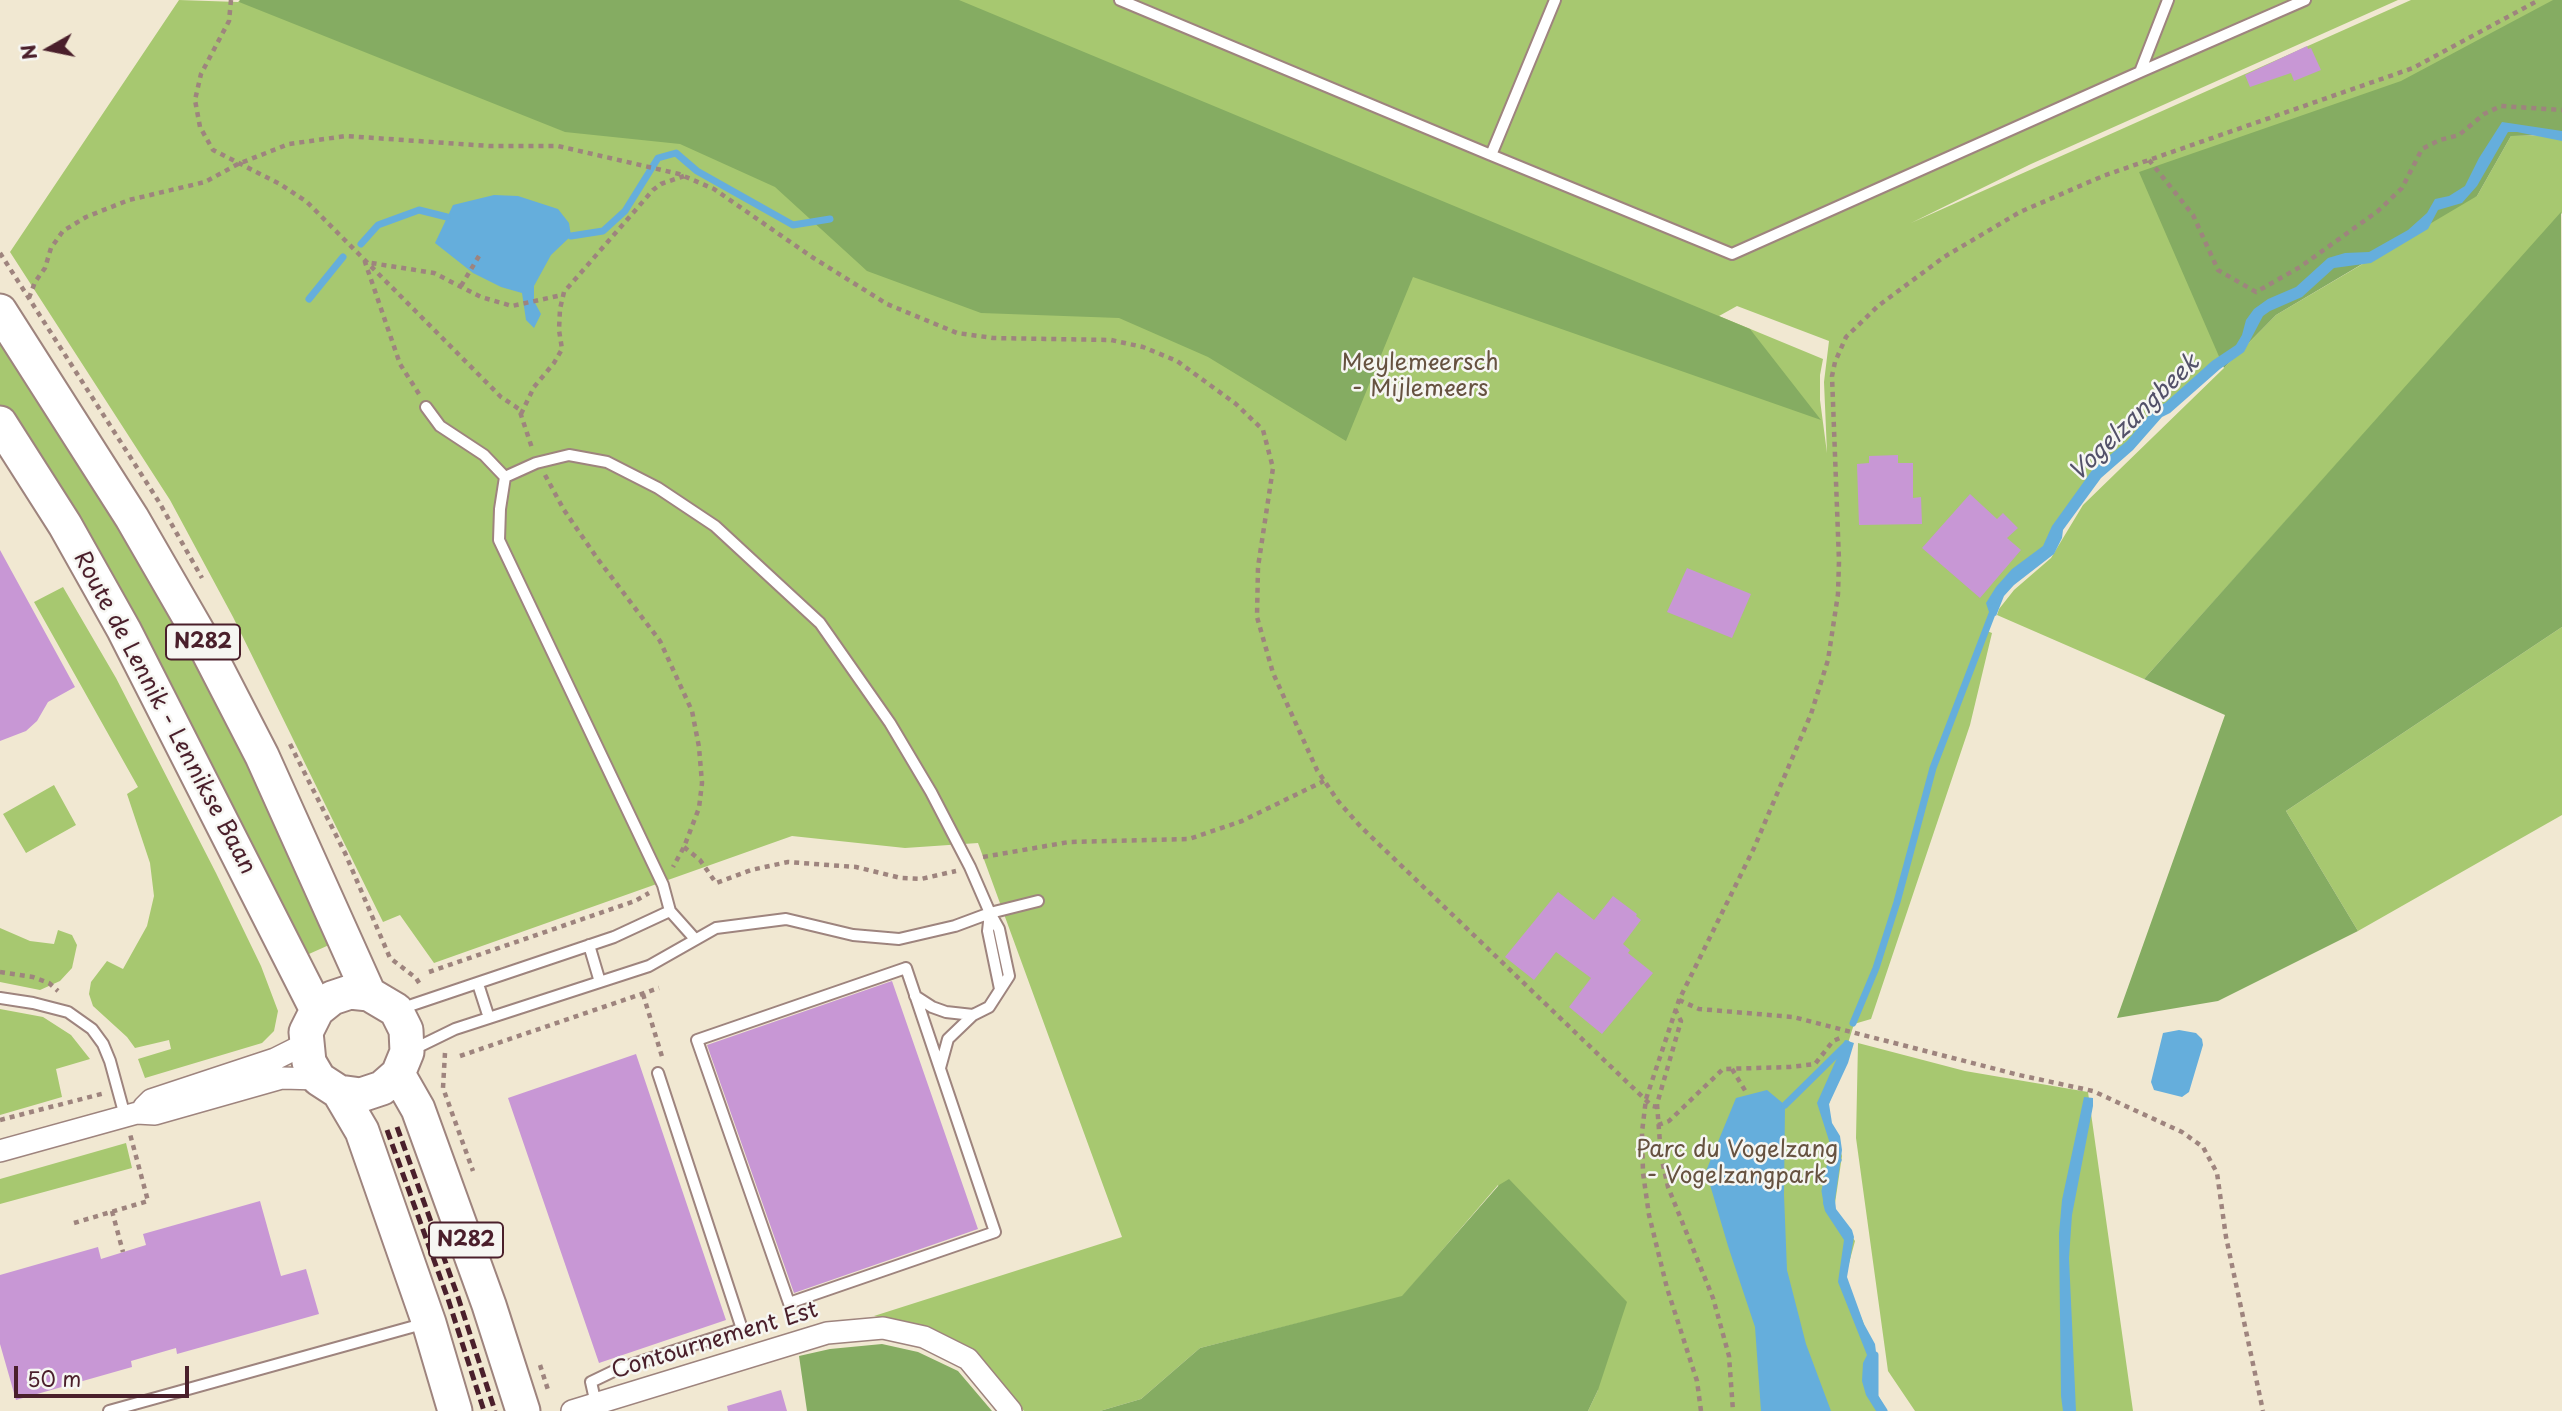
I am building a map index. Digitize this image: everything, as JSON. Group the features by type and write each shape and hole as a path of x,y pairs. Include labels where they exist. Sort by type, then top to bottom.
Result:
{"main road":[{"name":"N282","path":"14,304 132,519 199,634 382,1002 406,1030 403,1063 489,1305 523,1411"},
{"name":"Route de Lennik - Lennikse Baan","path":"0,423 65,525 124,630 317,1010"},
{"path":"307,1043 306,1031 317,1010 332,998 350,992 382,1002"},
{"name":"N282","path":"307,1043 309,1062 362,1131 429,1322 455,1411"},
{"path":"329,1085 361,1095 372,1092 382,1088 403,1063"}],"street":[{"path":"131,1114 151,1100 275,1059 307,1043"},
{"path":"0,1151 131,1114 155,1114 282,1078 329,1085"},
{"name":"Contournement Est","path":"572,1411 827,1333 883,1328 924,1336 968,1359 1011,1411"}],"lane":[{"path":"1120,0 1732,254 2305,0"},
{"path":"1491,155 1555,0"},
{"path":"2140,72 2168,0"},
{"path":"426,407 440,426 484,455 505,477"},
{"path":"505,477 536,463 569,455 607,462 658,488 715,526 820,623 890,723 931,792 999,929 1009,976 989,1007 972,1015 948,1039 940,1069"},
{"path":"505,477 499,540 663,886 670,911 695,939"},
{"path":"403,1063 455,1030 649,966 716,928 786,919 853,935 899,939 955,926 990,913 1038,901"},
{"path":"382,1002 478,984 624,933 670,911"},
{"path":"589,945 600,982"},
{"path":"906,968 940,1069 995,1231 789,1303 697,1040 906,968"},
{"path":"478,984 489,1018"},
{"path":"915,996 946,1012 972,1015"},
{"path":"0,998 68,1012 92,1030 103,1044 131,1114"},
{"path":"596,1404 591,1382 609,1373 742,1329 658,1073"},
{"path":"109,1411 429,1322"}],"path":[{"path":"1701,1411 1697,1381 1667,1287 1649,1215 1643,1173 1642,1132 1646,1098 1675,1008 1754,848 1811,714 1828,660 1838,594 1839,561 1832,376 1846,337 1878,306 1944,257 2048,199 2103,176 2393,76 2539,0"},
{"path":"2149,160 2193,215 2218,270 2256,292 2300,267 2378,211 2402,188 2422,149 2459,135 2484,114 2501,106 2562,110"},
{"path":"14,304 45,268 51,248 63,231 75,224 129,200 205,182 238,164 289,144 346,136 489,146 558,146 648,166 684,176 714,189 822,264 887,304 957,333 1111,340 1143,347 1177,361 1250,415 1263,430 1273,468 1258,567 1257,617 1273,673 1285,703 1311,760 1324,781 1361,827 1652,1106 1657,1107"},
{"path":"520,414 534,387 562,349 559,330 562,295 653,190 661,184 684,176"},
{"path":"461,286 479,256"},
{"path":"426,407 400,363 365,262 434,273 481,297 512,306 562,295"},
{"path":"684,847 700,860 716,883 772,863 788,862 848,866 893,877 921,879 1035,846 1069,842 1189,839 1241,821 1324,781"},
{"path":"0,972 33,977 49,983 64,996"},
{"path":"460,1056 659,988"},
{"path":"643,994 666,1068 658,1073"},
{"path":"1679,1000 1699,1009 1793,1017 2019,1075 2093,1091 2182,1132 2203,1147 2217,1173 2226,1237 2263,1411"},
{"path":"1675,1008 1681,1021 1657,1107 1658,1125 1668,1187 1713,1298 1729,1356 1733,1411"},
{"path":"1658,1125 1668,1121 1723,1069 1815,1064 1833,1041 1840,1038"},
{"path":"1732,1069 1746,1092"},
{"path":"75,1223 148,1201 131,1114"},
{"path":"112,1211 123,1252"}],"green space":[{"path":"179,0 2398,0 2031,164 1911,223 2411,0 2562,0 2562,213 2144,679 1997,615 1999,609 2014,590 2051,558 2083,505 2276,315 2366,262 2347,257 2218,361 2095,477 2051,548 1995,598 1987,631 1992,633 1970,725 1871,1019 1854,1024 1829,1104 1829,1117 1842,1156 1834,1210 1855,1241 1845,1278 1874,1349 1867,1380 1884,1411 1588,1411 1598,1390 1498,1185 1402,1297 1200,1348 1141,1399 1100,1411 1024,1411 974,1353 927,1327 874,1316 1122,1237 978,843 905,848 792,836 434,963 400,915 383,922 233,617 170,500 10,252","holes":["2516,126 2543,136 2511,136 2477,196 2441,200","1737,306 1829,341 1824,382 1827,453 1820,400 1823,359 1719,316"]},
{"path":"959,0 1750,329 1821,420 1413,277 1346,441 1208,357 1119,318 981,313 867,271 775,187 680,144 565,132 239,2"},
{"path":"2553,0 2562,0 2562,135 2511,136 2477,196 2276,315 2224,368 2139,172 2401,81"},
{"path":"2561,212 2562,627 2286,811 2358,931 2218,1001 2117,1018 2225,715 2144,679"},
{"path":"0,331 151,574 338,941 300,958 44,475 0,406"},
{"path":"63,587 116,678 216,873 261,966 278,1011 274,1031 262,1043 145,1078 138,1059 171,1049 169,1040 135,1048 127,1037 93,1006 89,994 91,982 107,961 123,969 147,926 154,896 150,863 127,794 138,787 34,602"},
{"path":"2562,627 2562,815 2358,931 2286,811"},
{"path":"54,785 76,825 26,853 3,814"},
{"path":"0,928 30,941 54,944 58,930 72,935 77,945 72,968 60,981 40,990 0,982"},
{"path":"0,1009 43,1017 71,1035 90,1059 56,1069 62,1097 0,1115"},
{"path":"1858,1043 1965,1071 2088,1092 2133,1411 1915,1411 1888,1371 1856,1138"},
{"path":"126,1143 132,1168 0,1204 0,1179"},
{"path":"1509,1179 1627,1302 1598,1390 1588,1411 1100,1411 1141,1399 1200,1348 1402,1296 1499,1185"},
{"path":"882,1344 918,1352 958,1371 992,1411 807,1411 799,1356 830,1349"}],"water":[{"path":"2502,122 2562,131 2562,141 2508,132 2477,186 2462,203 2438,210 2428,229 2371,263 2334,268 2302,297 2263,316 2244,352 2162,417 2133,450 2101,478 2063,530 2054,554 2014,585 2004,596 1996,616 1989,612 1986,603 1996,587 2012,569 2043,546 2052,526 2093,469 2127,441 2154,409 2165,403 2212,361 2236,345 2246,320 2254,309 2268,299 2296,287 2328,258 2345,253 2369,252 2408,230 2427,213 2435,199 2449,196 2465,186"},
{"path":"494,195 518,196 558,209 569,223 571,236 551,255 534,286 534,301 541,314 534,328 526,320 522,293 501,287 473,273 435,243 453,205"},
{"path":"2179,1030 2196,1033 2202,1039 2203,1045 2189,1092 2182,1097 2154,1090 2151,1082 2163,1033"},
{"path":"1845,1040 1854,1043 1829,1104 1832,1123 1840,1136 1842,1150 1836,1209 1852,1230 1854,1237 1847,1277 1864,1324 1875,1344 1872,1385 1887,1411 1876,1411 1866,1395 1862,1381 1863,1363 1867,1355 1838,1282 1844,1240 1825,1211 1823,1203 1831,1170 1832,1150 1817,1103"},
{"path":"1767,1090 1785,1105 1787,1270 1806,1344 1831,1411 1761,1411 1755,1327 1706,1171 1736,1098"},
{"path":"2084,1097 2093,1098 2093,1106 2072,1215 2069,1258 2076,1411 2063,1411 2059,1234 2062,1200"}],"building":[{"path":"2307,46 2308,49 2311,48 2321,70 2294,81 2291,73 2250,87 2245,75"},
{"path":"1898,455 1898,463 1913,463 1913,498 1921,497 1922,524 1859,525 1857,464 1869,463 1869,456"},
{"path":"1970,494 1997,519 2003,513 2018,528 2007,538 2021,550 1980,598 1922,548"},
{"path":"0,550 75,687 48,702 37,721 26,731 0,741"},
{"path":"1687,568 1751,594 1732,638 1667,612"},
{"path":"1558,892 1594,920 1613,896 1641,920 1623,944 1630,950 1628,953 1653,973 1602,1034 1569,1007 1591,978 1556,952 1534,980 1505,957"},
{"path":"892,981 978,1229 794,1293 707,1045"},
{"path":"636,1054 726,1320 599,1363 508,1098"},
{"path":"260,1201 281,1276 306,1269 319,1314 177,1354 176,1348 131,1361 132,1367 16,1400 0,1344 0,1275 98,1247 101,1259 146,1245 143,1234"},
{"path":"781,1390 787,1411 728,1411 727,1406"}],"waterway":[{"path":"571,236 603,231 625,211 658,158 676,153 697,171 793,225 830,219"},
{"path":"361,244 378,225 419,210 447,217"},
{"path":"309,299 343,257"},
{"name":"Vogelzangbeek","path":"1853,1023 1876,968 1897,902 1933,768 1995,606"},
{"path":"1785,1105 1847,1044"},
{"name":"Vogelzangbeek","path":"1827,1203 1825,1191 1830,1167 1838,1160"},
{"name":"Vogelzangbeek","path":"1875,1355 1875,1397 1884,1411"}],"railway":[{"path":"397,1127 458,1297 495,1411"},
{"path":"387,1130 448,1299 484,1411"}],"park label":[{"name":"Meylemeersch - Mijlemeers","path":"1420,377"},
{"name":"Parc du Vogelzang - Vogelzangpark","path":"1737,1164"}]}
